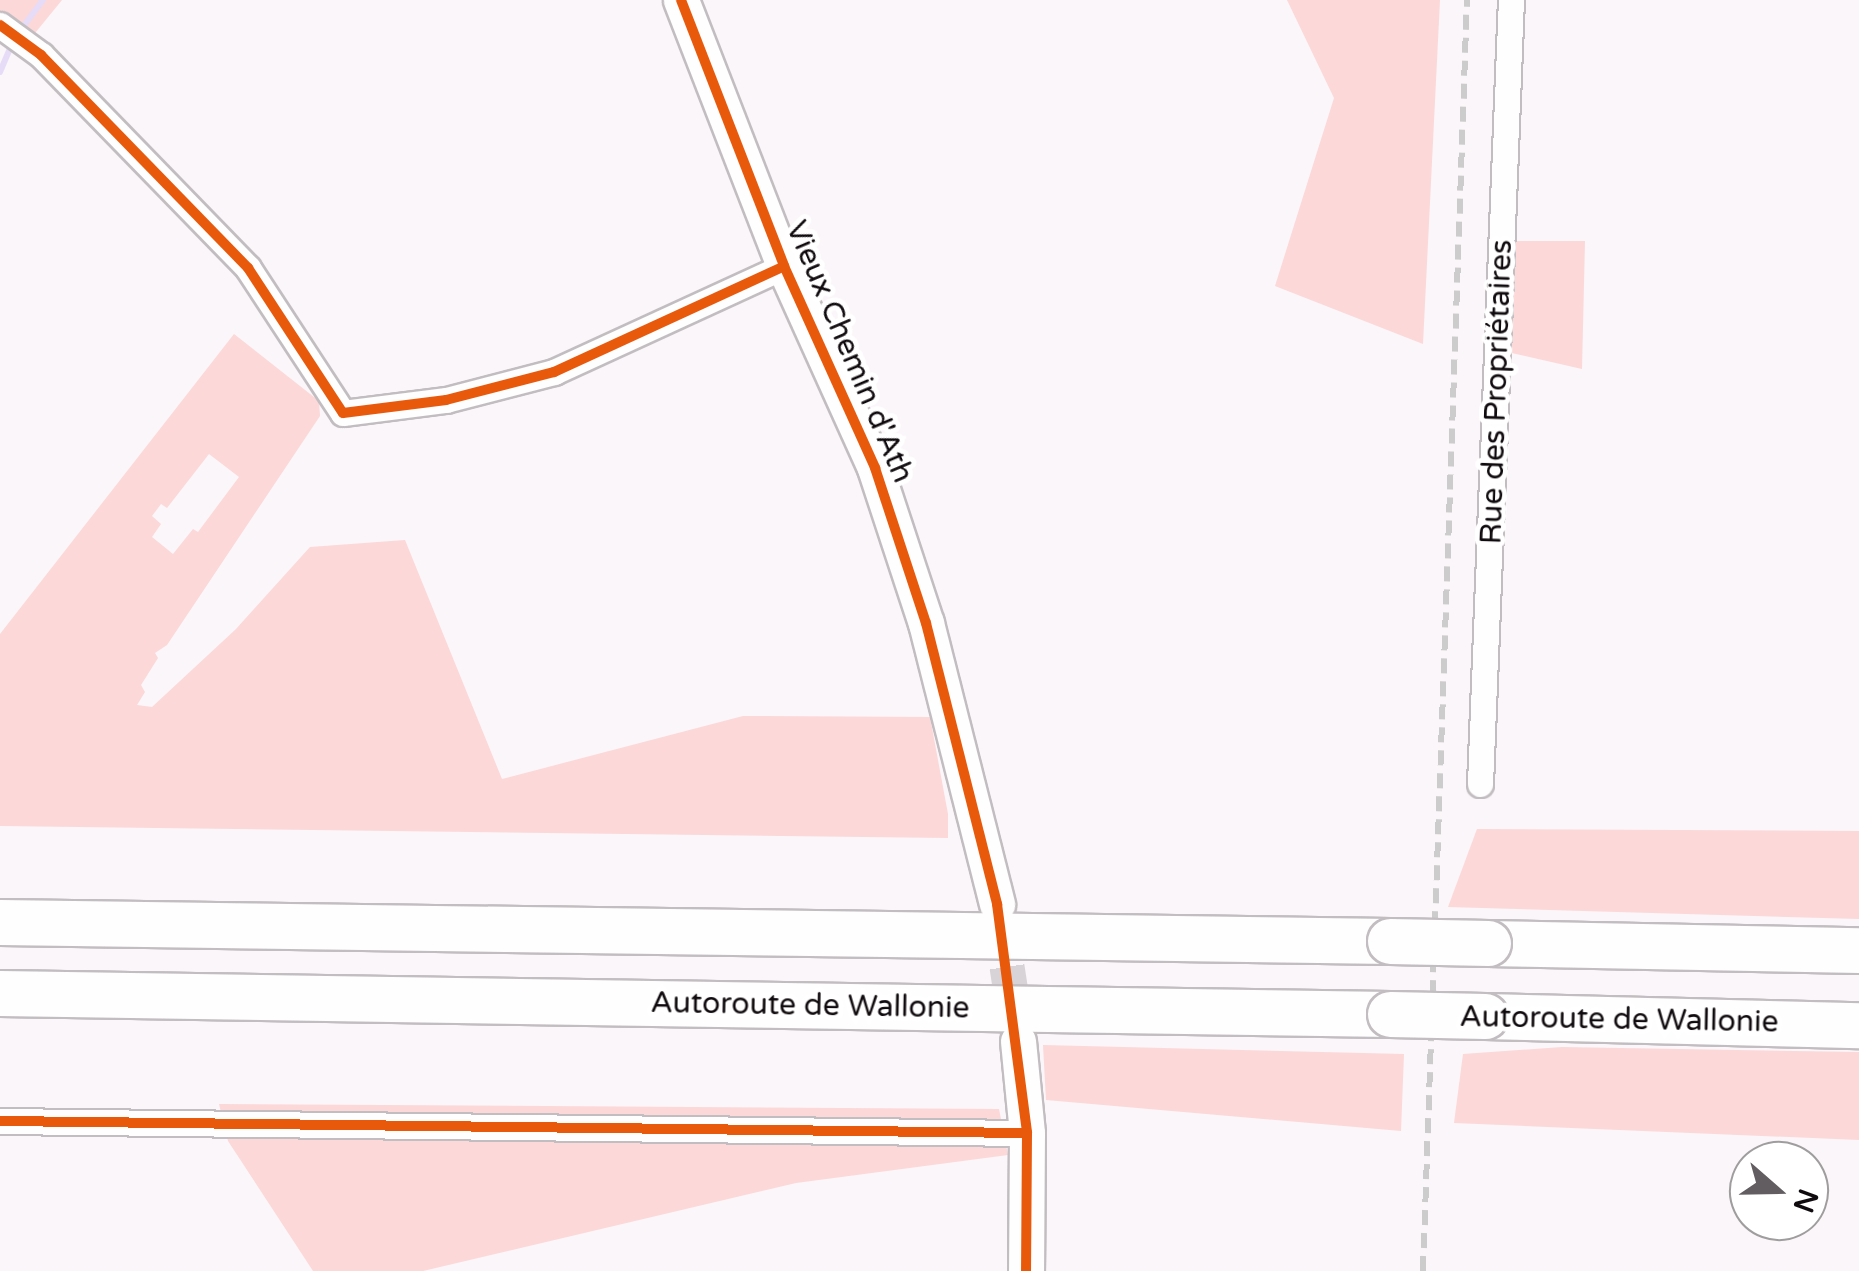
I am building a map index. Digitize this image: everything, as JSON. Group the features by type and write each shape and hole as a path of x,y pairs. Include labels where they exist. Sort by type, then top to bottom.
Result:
{"highway":[{"path":"0,922 1859,950"},
{"name":"Autoroute de Wallonie","path":"0,993 1859,1025"}],"street":[{"name":"Vieux Chemin d'Ath","path":"681,0 784,266 874,468 915,588 998,904"},
{"name":"Rue des Propriétaires","path":"1480,784 1511,0"},
{"path":"0,26 40,55 248,268 344,413 446,400 554,372 784,266"},
{"path":"1018,1042 1027,1132 1026,1271"},
{"path":"0,1120 1027,1132"}],"shaded area":[{"path":"0,0 62,0 31,38 0,15"},
{"path":"1287,0 1440,0 1423,344 1275,286 1334,98"},
{"path":"1489,241 1585,241 1582,369 1499,350"},
{"path":"234,334 319,401 320,416 167,645 155,653 158,658 141,685 145,692 137,705 152,707 236,629 310,547 405,540 502,779 743,716 930,717 948,814 948,838 0,826 0,634","holes":["209,454 239,477 198,532 193,529 173,554 152,537 161,524 152,516 161,504 167,508"]},
{"path":"1477,829 1859,831 1859,919 1448,907"},
{"path":"1043,1045 1404,1054 1401,1131 1046,1100"},
{"path":"1562,1047 1859,1052 1859,1140 1454,1123 1463,1054"},
{"path":"219,1104 999,1109 1008,1155 796,1183 423,1271 313,1271 228,1141"}],"waterway":[{"path":"22,28 43,0"},
{"path":"0,72 13,41"}],"tunnel":[{"path":"999,914 1017,1031"}],"railway":[{"path":"1423,1271 1467,0"}],"cycle path":[{"path":"681,0 784,266 875,468 926,623 997,904 1027,1133 1026,1271"},
{"path":"0,25 41,55 248,268 343,413 446,400 554,372 784,266"},
{"path":"0,1121 1027,1133"}]}
